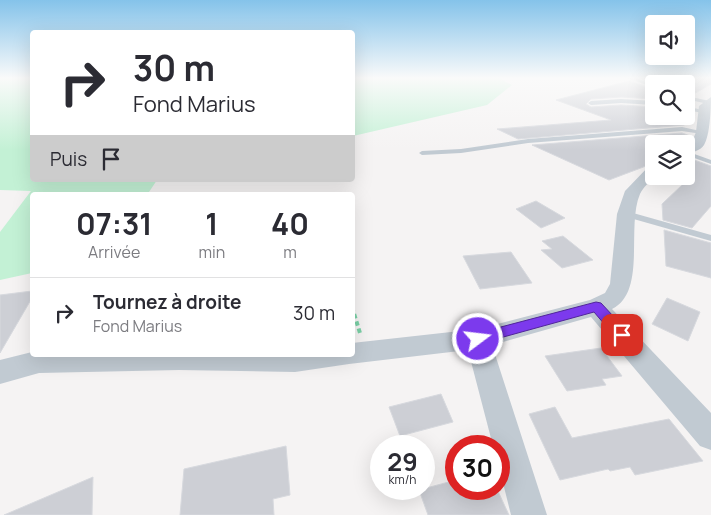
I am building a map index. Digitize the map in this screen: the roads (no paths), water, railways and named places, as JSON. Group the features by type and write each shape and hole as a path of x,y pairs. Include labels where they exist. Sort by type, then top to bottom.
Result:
{"street":[{"path":"695,146 698,144 702,132 708,104"},
{"path":"355,354 478,339 596,307 613,299 621,284 626,214 633,191 645,178"},
{"path":"596,307 711,435"},
{"path":"478,339 529,515"},
{"path":"0,372 39,362 295,361 327,357"}],"lane":[{"path":"695,106 708,104"},
{"path":"422,153 461,151 528,141 647,131 682,129 702,132"},
{"path":"695,155 711,162"},
{"path":"626,214 711,238"}]}
